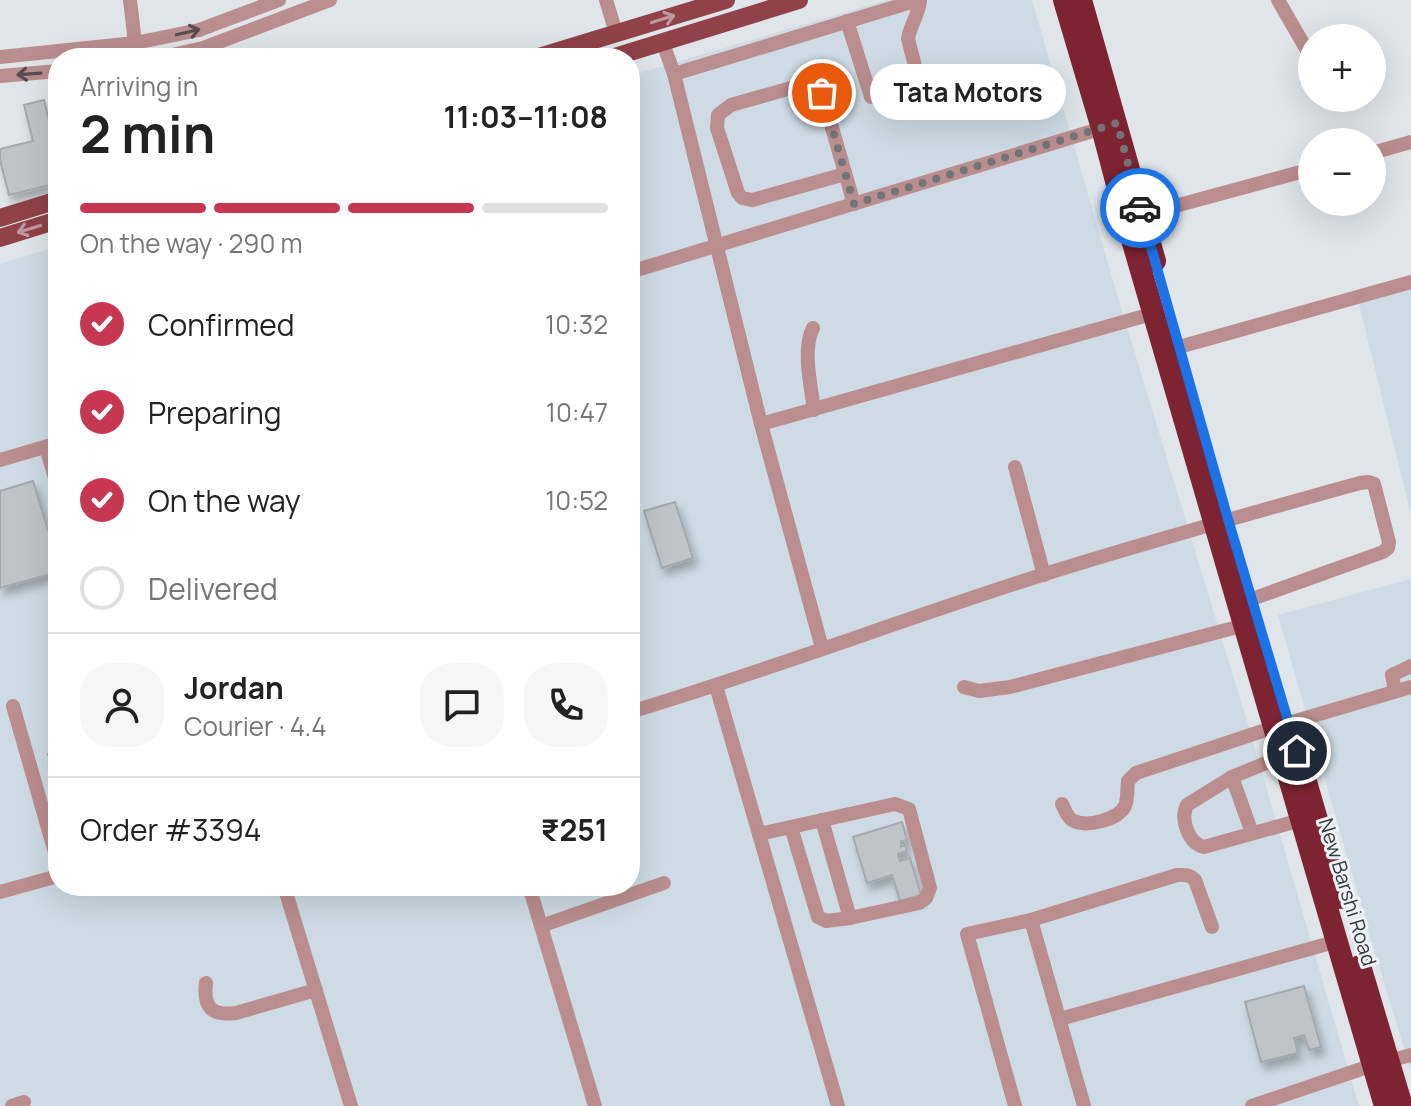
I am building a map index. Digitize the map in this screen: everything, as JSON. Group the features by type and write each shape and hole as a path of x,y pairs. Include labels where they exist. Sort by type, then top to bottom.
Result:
{"highway":[{"name":"New Barshi Road","path":"1064,0 1142,215 1179,347 1245,625 1282,725 1391,1060 1402,1106"},
{"name":"New Barshi Road","path":"1081,0 1126,219 1222,521 1252,599 1282,725 1283,756 1301,820 1338,941 1391,1060 1385,1106"}],"main road":[{"path":"567,48 726,0"},
{"path":"640,50 799,0"},
{"path":"0,218 48,203"},
{"path":"0,238 48,223"}],"street":[{"path":"130,0 135,43"},
{"path":"87,48 135,43 199,30 259,4 279,0"},
{"path":"203,48 330,0"},
{"path":"606,0 616,33"},
{"path":"674,74 919,0 919,12 908,39 922,93"},
{"path":"1278,0 1298,35"},
{"path":"847,21 871,97"},
{"path":"663,43 674,74 761,424 822,648"},
{"path":"0,57 48,52"},
{"path":"0,76 48,72"},
{"path":"845,174 752,200 742,198 717,128 718,115 731,105 805,84 818,87 822,93 854,204"},
{"path":"640,269 1109,126"},
{"path":"1386,149 1411,142"},
{"path":"1142,215 1298,173"},
{"path":"1179,347 1411,282"},
{"path":"761,424 1155,313"},
{"path":"813,328 807,349 814,410"},
{"path":"0,460 48,446"},
{"path":"1015,467 1044,575"},
{"path":"640,709 1044,575 1222,521 1360,483 1374,484 1388,548 1252,599"},
{"path":"964,687 979,691 1010,687 1245,625"},
{"path":"1395,691 1392,675 1411,666"},
{"path":"716,686 838,1106"},
{"path":"1062,804 1074,821 1098,822 1114,818 1126,804 1128,781 1136,773 1411,687"},
{"path":"13,706 48,828"},
{"path":"1283,756 1232,777 1187,805 1183,813 1191,838 1198,846 1204,847 1301,820"},
{"path":"1232,777 1252,833"},
{"path":"759,834 895,804 909,809 930,888 926,898 919,903 850,918 826,921 818,917 791,827"},
{"path":"822,820 850,918"},
{"path":"1015,1106 967,934 1031,920 1177,875 1191,876 1195,880 1212,927"},
{"path":"0,892 48,879"},
{"path":"640,891 664,883"},
{"path":"287,896 351,1106"},
{"path":"532,896 595,1106"},
{"path":"541,926 627,896"},
{"path":"1031,920 1084,1106"},
{"path":"1060,1019 1338,941"},
{"path":"206,983 209,1007 215,1013 224,1015 316,990"},
{"path":"1252,1106 1391,1060"}],"shaded area":[{"path":"887,0 1032,0 1359,1106 0,1106 0,264 48,249 48,896 640,896 640,73"},
{"path":"1411,287 1411,514 1359,304"},
{"path":"1411,579 1411,1071 1278,615"}],"building":[{"path":"44,100 48,117 48,185 9,195 0,149 33,141 24,105"},
{"path":"33,481 48,530 48,575 0,588 0,491"},
{"path":"675,502 693,558 662,568 644,511"},
{"path":"902,822 907,840 901,841 901,847 905,845 907,851 898,854 900,861 910,858 921,895 900,901 892,875 867,883 853,837"},
{"path":"1304,986 1321,1047 1309,1050 1304,1035 1294,1038 1298,1053 1261,1062 1245,1002"}],"way so far":[{"path":"822,93 854,204 1117,123 1140,208"}],"place":[{"name":"Tata Motors","path":"822,93"}],"route":[{"path":"1140,208 1297,751"}]}
